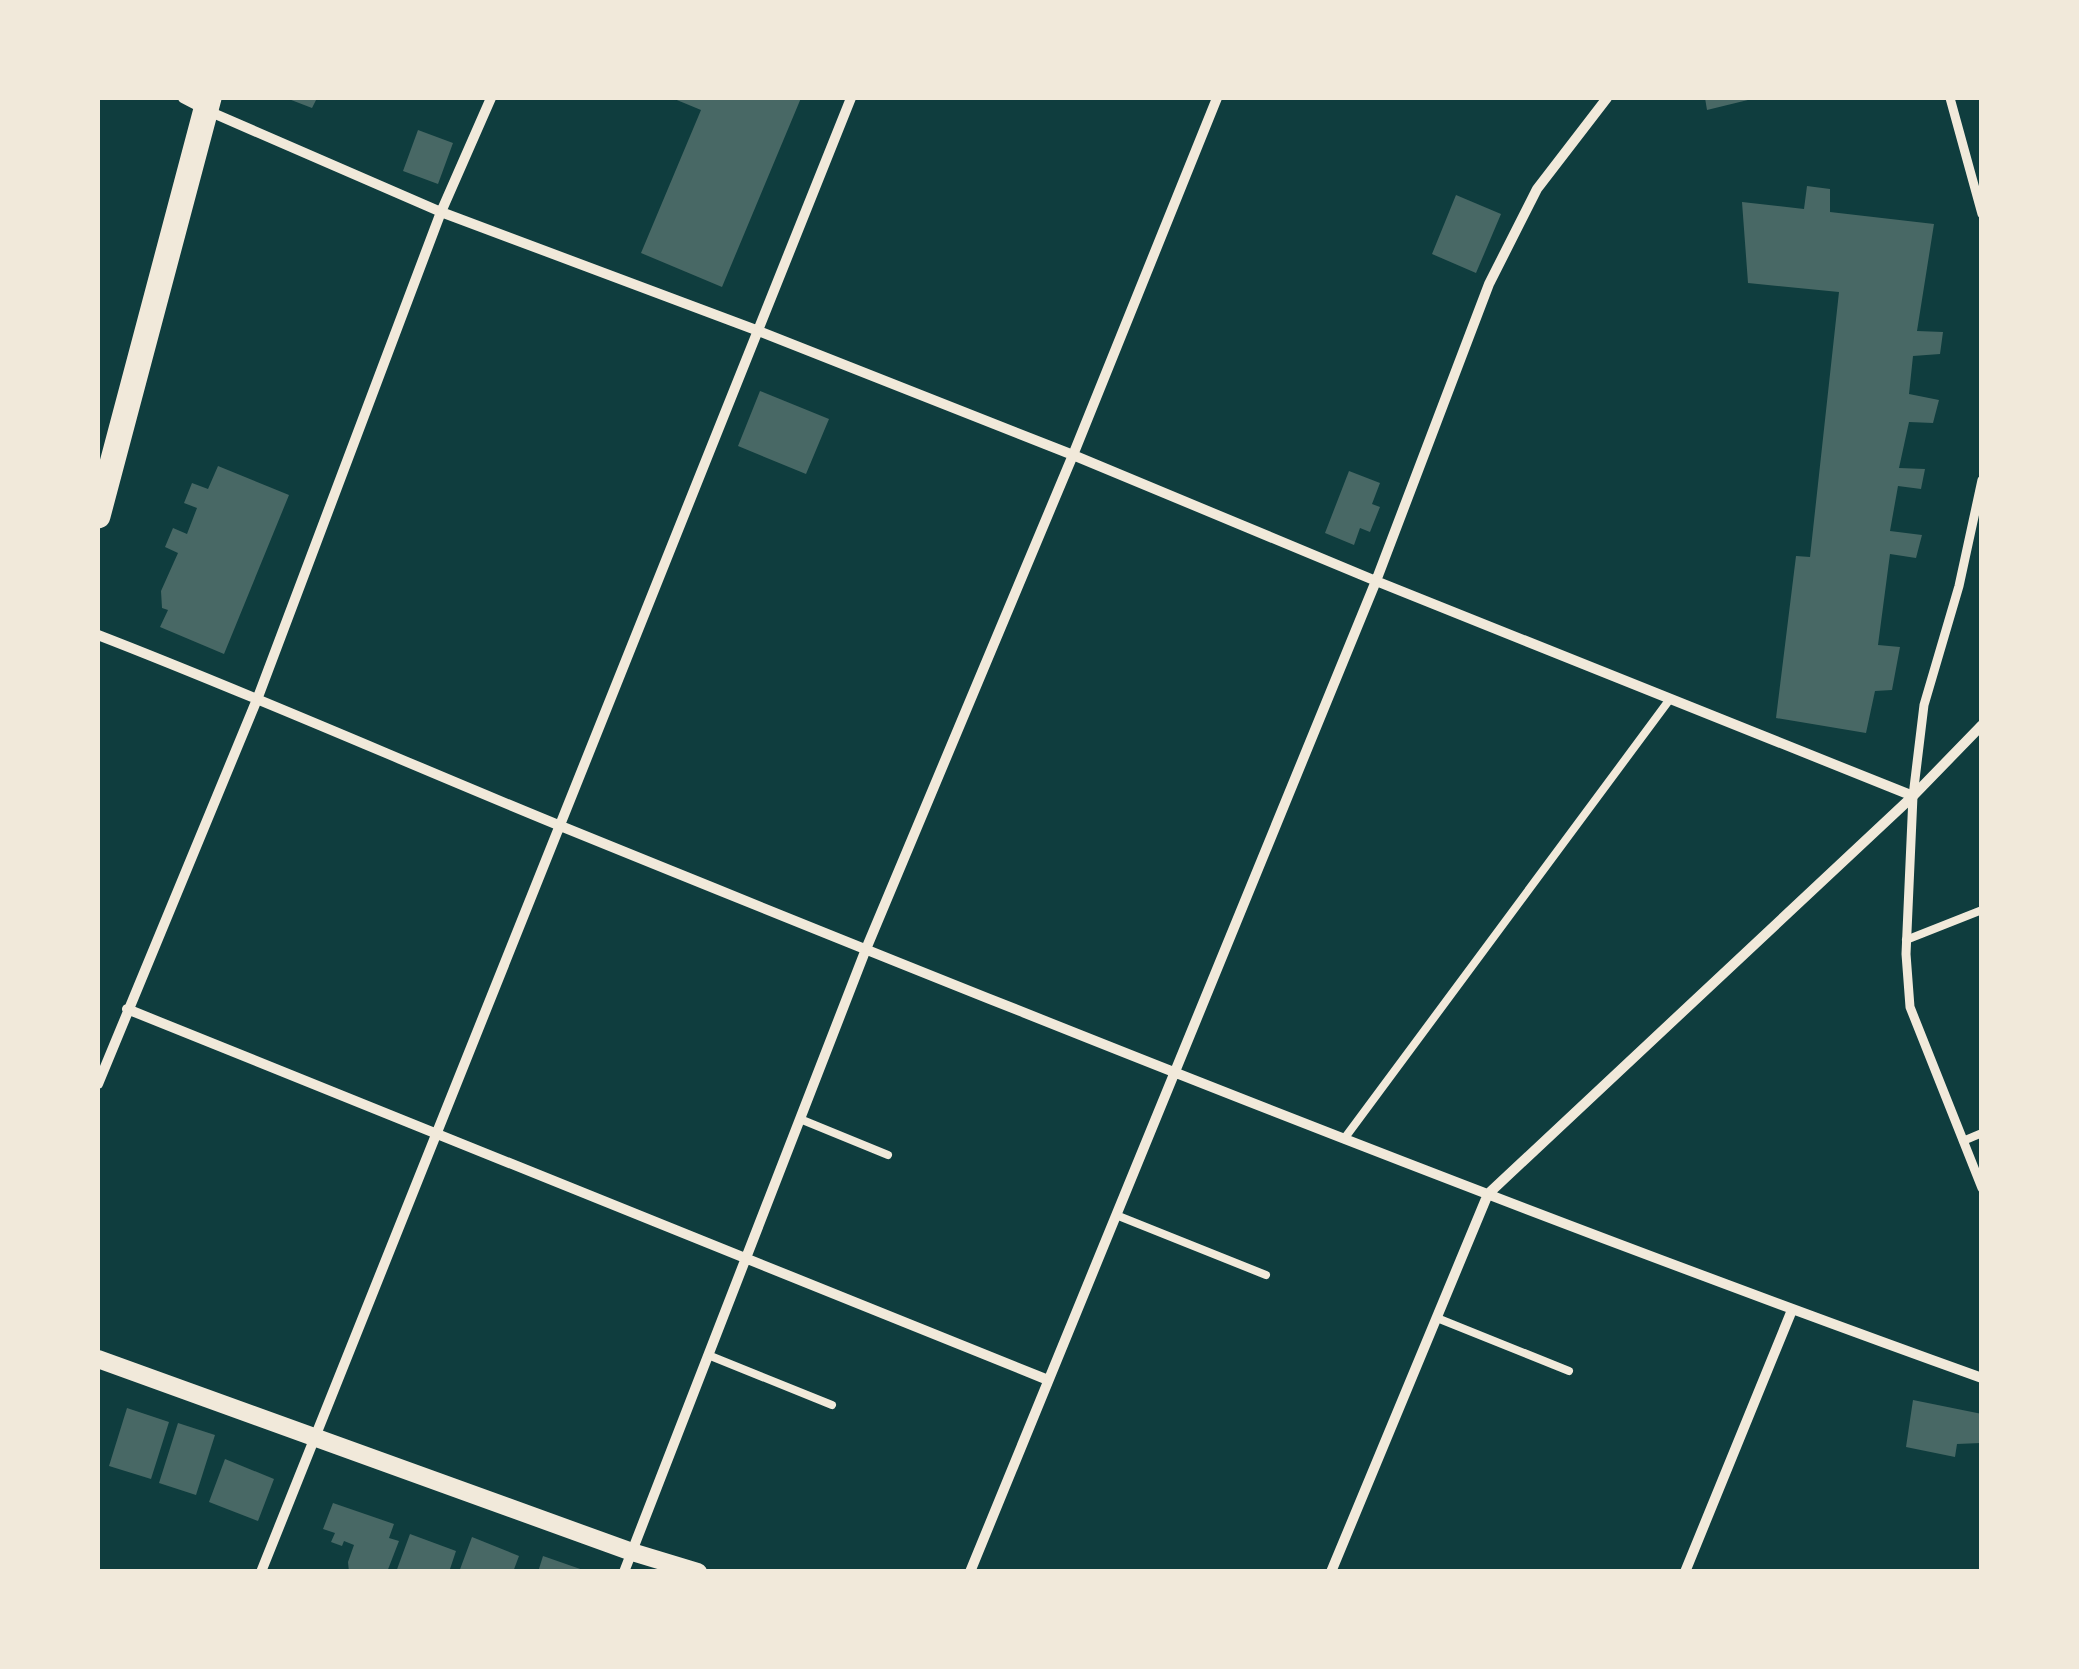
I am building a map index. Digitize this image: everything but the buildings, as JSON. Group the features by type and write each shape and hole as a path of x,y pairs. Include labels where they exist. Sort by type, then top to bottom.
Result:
{"main road":[{"path":"98,516 199,102"}],"street":[{"path":"98,1084 258,697 441,212 492,98"},
{"path":"261,1572 851,98"},
{"path":"624,1572 866,949 1073,455 1216,98"},
{"path":"970,1572 1376,581 1489,284 1536,188 1608,98"},
{"path":"1950,98 1982,214"},
{"path":"199,102 441,212 1073,455 1913,796"},
{"path":"1982,480 1959,586 1924,706 1913,796 1906,940 1910,1007 1982,1188"},
{"path":"98,635 258,697 561,826 1174,1074 1792,1310 1982,1378"},
{"path":"1331,1572 1488,1194 1913,796 1982,725"},
{"path":"128,1010 1048,1380"},
{"path":"1685,1572 1792,1310"},
{"path":"98,1358 632,1552 698,1572"}],"lane":[{"path":"1344,1139 1670,699"},
{"path":"1906,940 1982,910"},
{"path":"800,1120 888,1154"},
{"path":"1963,1141 1982,1133"},
{"path":"1116,1215 1266,1275"},
{"path":"1437,1318 1568,1371"},
{"path":"708,1356 832,1405"}]}
